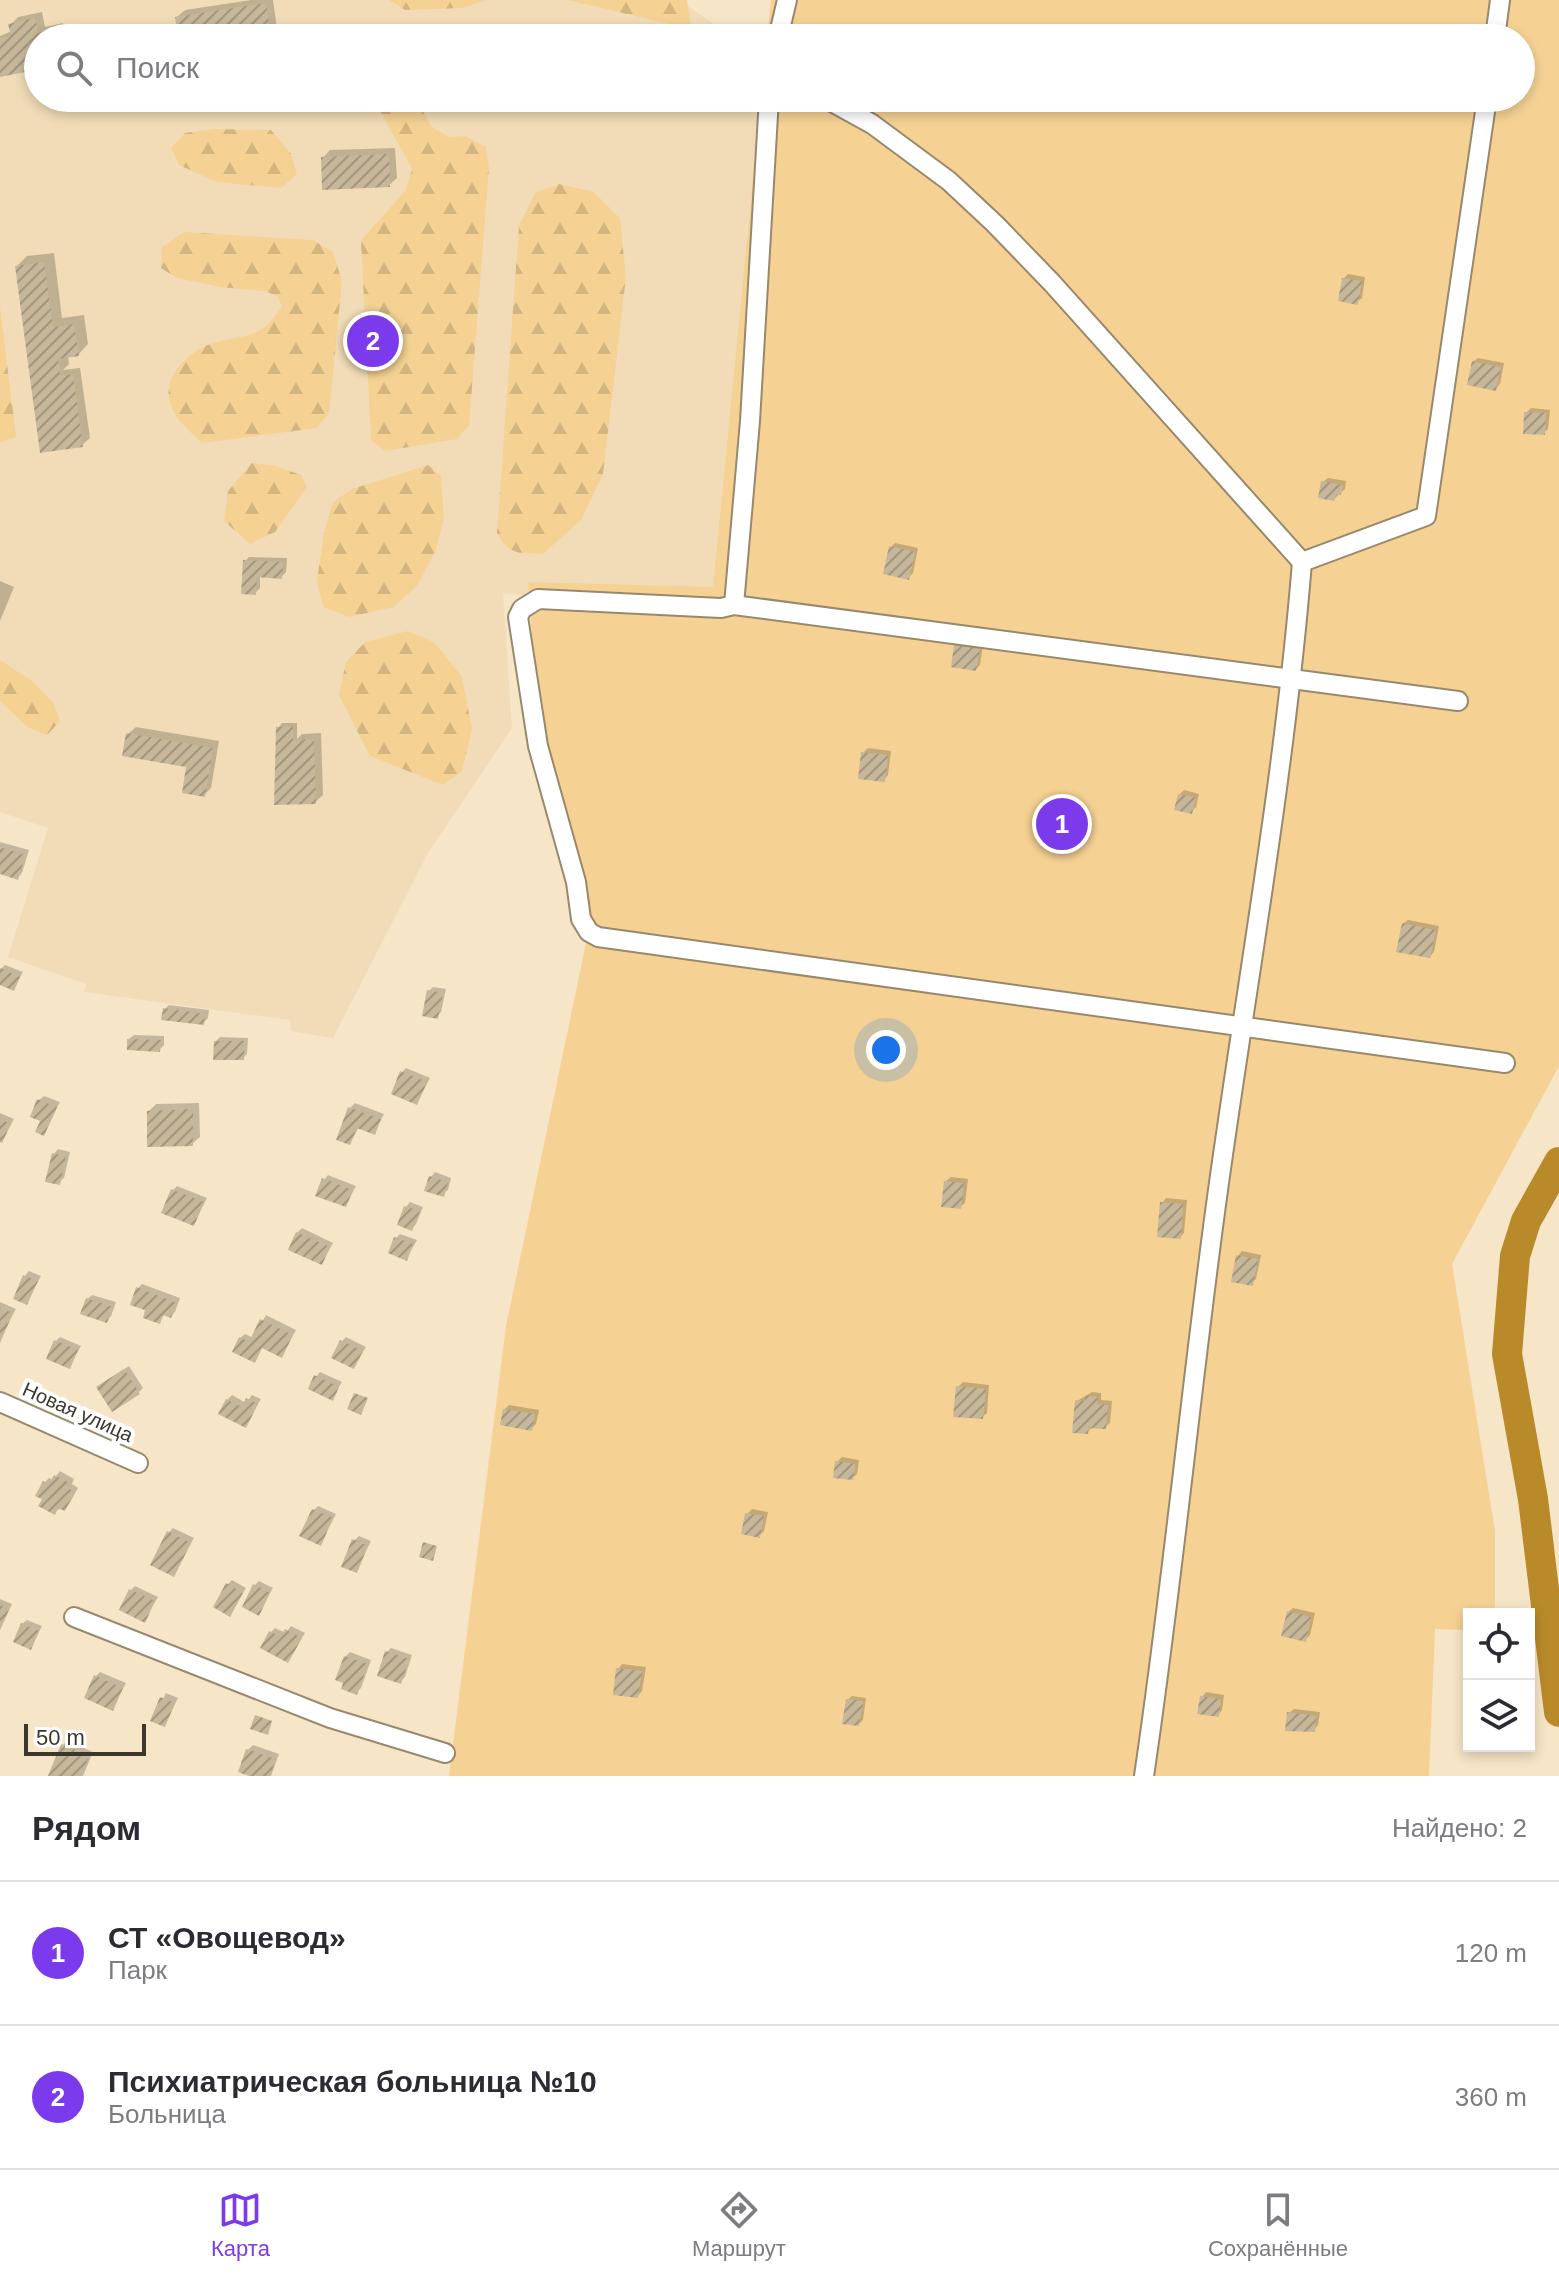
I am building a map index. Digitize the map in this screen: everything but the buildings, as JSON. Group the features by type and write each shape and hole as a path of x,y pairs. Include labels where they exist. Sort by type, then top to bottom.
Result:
{"street":[{"path":"781,24 787,0"},
{"path":"1497,24 1500,0"},
{"path":"734,605 749,433 768,112"},
{"path":"850,112 872,124 949,181 995,224 1052,283 1302,562 1292,681 1194,1368 1174,1557 1144,1776"},
{"path":"1302,562 1426,516 1485,112"},
{"path":"1458,701 734,605 721,608 538,599 522,609 518,617 538,746 576,882 581,919 589,932 598,937 1505,1063"},
{"name":"Новая улица","path":"0,1402 138,1463"},
{"path":"74,1617 330,1718 445,1753"}],"shaded area":[{"path":"0,0 679,0 714,24 24,24 24,112 758,112 733,584 718,600 503,594 512,728 428,853 333,1038 291,1031 290,1020 84,992 86,984 8,957 48,828 0,812"}],"green space":[{"path":"389,0 486,0 463,8 405,10"},
{"path":"568,0 687,0 691,24 669,24"},
{"path":"771,0 1559,0 1559,1066 1452,1264 1495,1531 1495,1608 1463,1608 1463,1630 1435,1629 1429,1776 449,1776 506,1326 590,924 539,723 528,582 713,587 760,112 1535,112 1535,24 768,24"},
{"path":"381,112 423,112 432,127 449,137 466,136 486,147 489,168 469,426 457,439 385,451 371,440 361,240 406,190 412,169"},
{"path":"215,129 271,130 291,154 297,174 281,188 217,182 179,165 171,148 185,133"},
{"path":"559,184 594,192 620,218 626,277 603,474 581,520 543,554 522,553 506,546 497,533 519,226 535,193"},
{"path":"184,232 313,240 333,252 342,281 329,413 317,428 202,443 177,417 169,398 169,389 181,364 205,346 260,330 282,307 278,297 265,291 220,287 177,278 161,268 162,247"},
{"path":"0,306 16,437 0,442"},
{"path":"252,463 276,466 301,475 307,487 275,532 250,544 224,521 228,491"},
{"path":"428,465 441,476 444,517 436,550 417,586 394,607 349,617 323,607 317,581 324,533 333,502 352,489"},
{"path":"408,631 435,643 462,677 472,729 462,771 443,785 370,756 339,695 346,662 365,642"},
{"path":"0,660 32,681 53,702 60,721 47,735 27,727 0,701"}],"waterway":[{"path":"1559,1162 1526,1221 1515,1256 1507,1354 1533,1499 1559,1712"}],"place":[{"name":"Психиатрическая больница №10","path":"373,341"},
{"name":"СТ «Овощевод»","path":"1062,824"}]}
